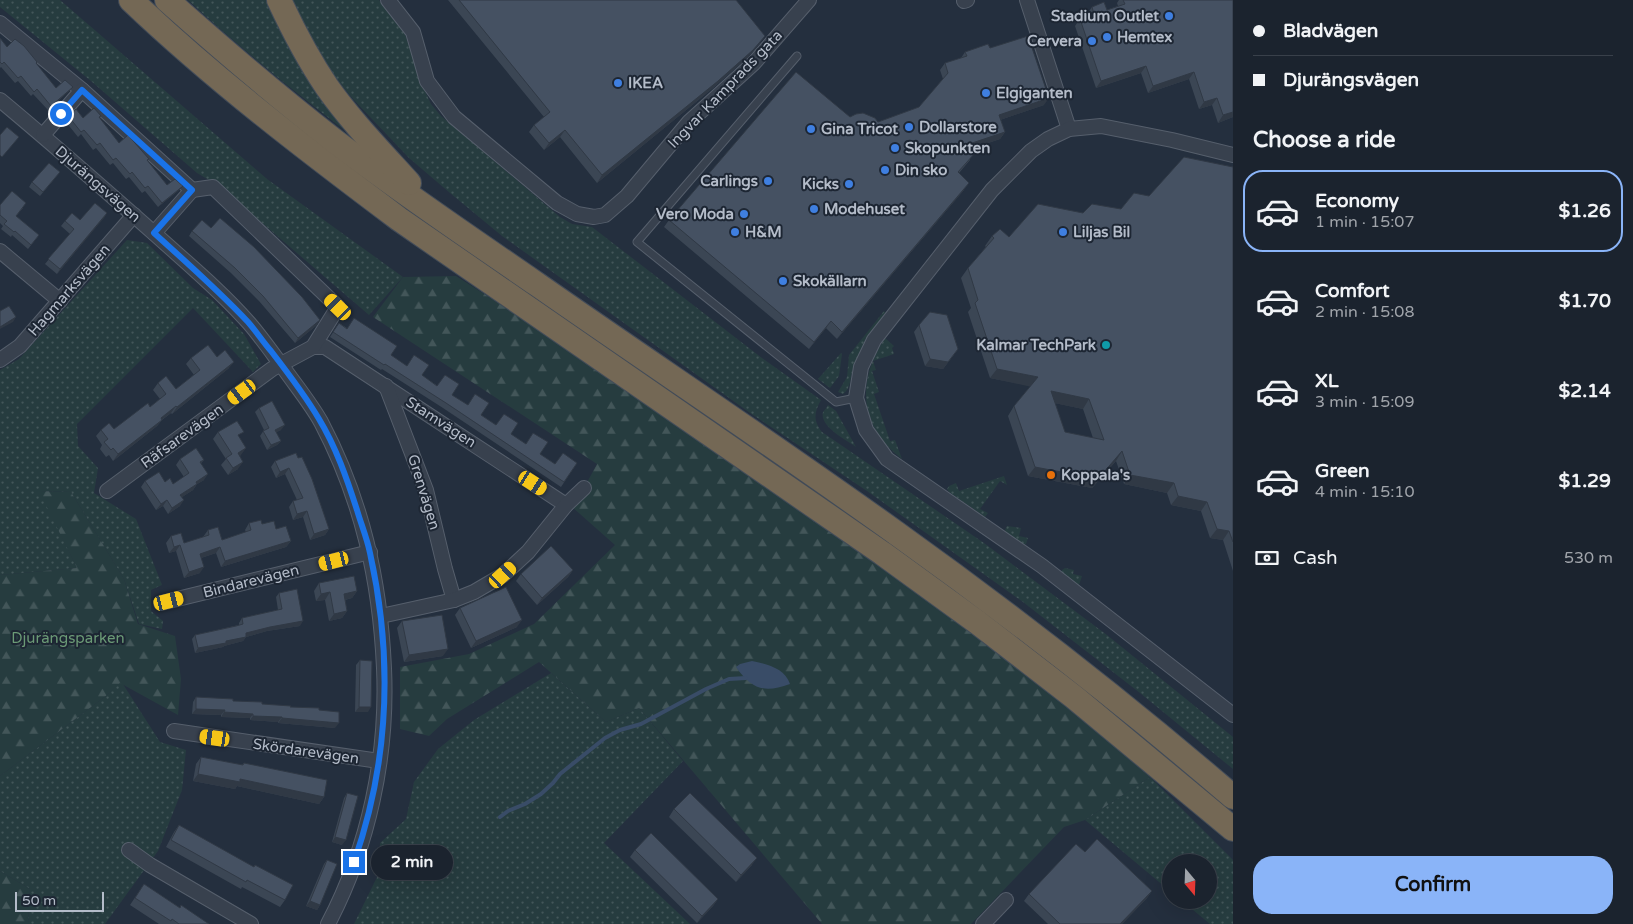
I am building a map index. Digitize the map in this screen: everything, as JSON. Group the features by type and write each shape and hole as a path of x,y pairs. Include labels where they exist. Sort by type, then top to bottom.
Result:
{"highway":[{"path":"127,0 243,98 324,163 399,219 882,553 1074,697 1233,830"},
{"path":"131,0 152,20"},
{"path":"166,0 257,79 337,142 442,219 895,532 1056,652 1233,797"},
{"path":"279,0 291,27 328,88 353,120 442,219"},
{"path":"1185,756 1233,790"},
{"path":"1156,764 1233,845"}],"street":[{"name":"Ingvar Kamprads gata","path":"388,0 413,32 427,81 454,116 557,202 577,214 594,217 605,214 627,196 689,122 754,63 809,0"},
{"path":"1014,0 1026,0 1069,129"},
{"path":"0,23 82,90 192,190"},
{"path":"43,135 82,90"},
{"name":"Djurängsvägen","path":"0,100 43,135 200,274 249,323 320,420 350,488 370,552 381,616 385,700 380,761 374,797 344,895 328,924"},
{"path":"1233,154 1101,126 1069,129 1048,139 1031,151 992,190 874,340 861,367 856,398 866,430 887,458 1042,566 1233,715"},
{"path":"154,233 192,190 213,187 338,307 313,347 281,365"},
{"name":"Hagmarksvägen","path":"0,360 20,346 134,215"},
{"path":"0,251 60,301"},
{"name":"Stamvägen","path":"313,347 325,347 566,505"},
{"name":"Räfsarevägen","path":"107,491 281,365"},
{"name":"Grenvägen","path":"386,386 426,490 454,600"},
{"path":"381,616 454,600 474,592 503,575 528,552 566,505 584,488"},
{"name":"Bindarevägen","path":"161,603 370,552"},
{"name":"Skördarevägen","path":"174,731 380,761"},
{"path":"129,850 150,865 251,924"},
{"path":"983,924 1006,900"}],"lane":[{"path":"797,56 637,242 836,402 856,398"}],"green space":[{"path":"0,0 60,0 267,179 403,277 369,315 219,186 197,173 91,81 0,7"},
{"path":"188,0 271,0 365,146 253,57"},
{"path":"289,0 379,0 404,31 424,89 431,104 441,116 560,217 572,224 592,227 762,358 821,400 817,409 816,420 822,432 984,543 1107,635 1233,737 1233,769 1140,693 1023,602 867,491 753,415 502,236 409,158 352,98 319,57"},
{"path":"127,240 147,243 193,288 212,300 244,334 261,364 253,372 193,308 77,424 78,446 98,468 94,493 136,519 162,585 151,590 151,611 163,621 162,629 139,624 124,579 71,492 40,491 77,568 0,575 0,370 19,359"},
{"path":"456,276 564,347 898,580 1052,695 1150,777 1085,820 1064,827 971,924 822,924 639,708 606,722 539,662 447,719 429,736 400,729 400,667 469,654 534,624 615,545 571,506 584,488 597,464 373,317 403,277"},
{"path":"884,311 887,314 859,354 848,389 843,394 838,392 847,377 849,355"},
{"path":"885,338 894,346 892,348 894,354 873,361"},
{"path":"841,353 839,376 830,388 818,379"},
{"path":"873,361 876,370 872,371 879,392 874,394 890,441 895,440 902,459 877,432 870,418 866,403 866,387"},
{"path":"828,405 836,411 856,447 834,432 825,422 823,412"},
{"path":"1004,476 1007,485 1000,481 980,509 988,513 985,517 947,489 956,483 959,491"},
{"name":"Djurängsparken","path":"39,491 71,492 124,579 138,624 175,636 181,679 178,715 120,683 107,695 0,776 0,575 77,568"},
{"path":"1007,526 1021,528 1019,536 1028,538 1026,544 1022,545 1006,533"},
{"path":"1065,568 1074,570 1073,574 1082,576 1079,585 1061,573"},
{"path":"551,673 606,722 639,708 683,761 604,843 690,924 354,924 379,873 380,843 406,819 414,782 438,749 474,720"},
{"path":"121,681 160,742 186,750 182,790 158,851 105,924 28,924 30,889 0,871 0,776 107,695"},
{"path":"1150,777 1233,860 1233,924 1210,924 1192,909 1218,909 1218,854 1162,854 1162,884 1085,820"},
{"path":"0,871 30,889 28,924 0,924"}],"water":[{"path":"752,661 769,665 779,670 788,679 790,684 766,689 754,685 736,667"}],"building":[{"name":"IKEA","path":"459,0 736,0 765,36 753,50 718,81 602,175 565,130 549,143 534,125 550,112"},
{"path":"1123,0 1233,0 1233,112 1223,115 1217,98 1204,102 1194,72 1153,86 1146,66 1101,81 1080,19 1094,14 1092,7 1104,2 1107,10 1125,4"},
{"name":"Modehuset","path":"1028,36 1049,98 999,115 1005,132 966,145 975,153 958,172 969,183 842,332 831,321 814,342 669,220 796,72 850,117 863,113 875,118 878,122 919,107 948,73 945,63 967,56 965,52 988,44 990,48"},
{"path":"0,38 7,47 15,39 24,46 56,88 65,80 73,87 51,106 37,89 34,92 21,76 18,78 4,62 2,64 0,62"},
{"path":"94,108 119,143 128,135 149,159 147,160 167,185 175,179 183,186 162,203 148,186 145,188 132,172 130,174 116,158 113,160 100,143 97,145 84,130 81,132 69,117 76,109 83,118"},
{"path":"7,127 19,137 2,157 0,155 0,135"},
{"name":"Kalmar TechPark","path":"1184,157 1233,167 1233,542 1229,531 1217,529 1207,502 1178,496 1174,483 1130,475 1122,451 1098,479 1035,467 1014,406 1038,377 997,369 975,303 978,300 968,268 994,238 992,236 1000,229 1009,237 1038,204 1083,213 1092,204 1121,209 1134,193 1149,196","holes":["1051,391 1089,399 1104,440 1065,432"]},
{"path":"49,163 60,172 43,192 32,182"},
{"path":"12,191 26,203 16,216 39,235 31,245 4,224 7,221 0,215 0,205"},
{"path":"95,203 107,213 60,269 48,259 74,229 65,221 72,213 80,220"},
{"path":"220,218 254,247 302,297 320,320 298,338 263,296 235,268 192,231 202,220 211,228"},
{"path":"9,306 16,317 0,327 0,311"},
{"path":"930,312 947,315 958,349 948,362 930,359 919,325"},
{"path":"354,318 397,346 391,355 407,366 414,355 429,365 422,375 437,386 445,375 459,384 452,395 468,405 475,394 489,403 481,415 496,425 504,414 518,423 511,434 526,444 533,433 548,442 540,454 555,464 563,453 577,463 564,482 446,403 333,332 339,323 347,329"},
{"path":"208,345 217,357 225,350 234,362 176,406 161,418 162,420 118,454 113,448 111,450 104,442 108,439 101,430 109,423 114,429 148,403 150,407 166,394 158,383 166,376 176,389 200,370 191,358"},
{"path":"272,401 285,425 275,430 281,441 271,445 263,431 269,428 259,408"},
{"path":"237,421 244,432 238,435 246,448 238,453 243,462 233,468 226,458 232,454 218,432"},
{"path":"196,448 204,460 200,462 208,474 180,495 184,500 172,508 167,500 161,504 145,481 159,472 165,482 170,478 173,484 189,473 180,459"},
{"path":"296,453 298,458 302,457 312,479 329,529 314,534 307,511 297,514 293,501 303,498 289,468 280,472 275,461"},
{"path":"261,520 262,524 274,521 276,529 286,526 291,541 225,561 220,547 200,554 204,567 189,572 180,545 174,547 171,536 181,533 184,543 209,535 208,530 218,527 222,540 251,530 249,523"},
{"path":"551,546 573,570 542,598 521,574"},
{"path":"354,576 357,591 344,594 347,611 334,614 330,592 321,594 319,583"},
{"path":"506,587 522,620 476,641 460,608"},
{"path":"297,589 303,621 246,633 246,637 198,648 195,635 243,624 242,618 282,609 279,593"},
{"path":"442,615 448,649 409,655 402,621"},
{"path":"360,660 372,661 371,707 359,707"},
{"path":"196,697 262,702 262,704 290,707 319,708 319,710 339,712 339,723 253,716 253,714 224,712 225,710 196,709"},
{"path":"201,757 243,765 244,763 327,780 324,797 240,779 240,782 198,774"},
{"path":"347,793 358,796 346,840 335,837"},
{"path":"690,793 757,858 741,875 674,809"},
{"path":"179,825 254,867 255,865 293,885 285,900 247,880 246,882 171,840"},
{"path":"651,833 718,899 702,916 635,850"},
{"path":"1097,839 1152,891 1120,924 1060,924 1029,894 1076,844 1085,852"},
{"path":"327,860 337,864 320,905 310,901"},
{"path":"144,884 180,908 181,905 209,924 179,924 172,919 171,921 135,898"}],"waterway":[{"path":"500,817 541,794 560,774 605,738 620,730 641,724 706,689 729,679 746,678"}],"place":[{"name":"Stadium Outlet","path":"1169,16"},
{"name":"Hemtex","path":"1107,37"},
{"name":"Cervera","path":"1092,41"},
{"name":"IKEA","path":"618,83"},
{"name":"Elgiganten","path":"986,93"},
{"name":"Dollarstore","path":"909,127"},
{"name":"Gina Tricot","path":"811,129"},
{"name":"Skopunkten","path":"895,148"},
{"name":"Din sko","path":"885,170"},
{"name":"Carlings","path":"768,181"},
{"name":"Kicks","path":"849,184"},
{"name":"Modehuset","path":"814,209"},
{"name":"Vero Moda","path":"744,214"},
{"name":"H&M","path":"735,232"},
{"name":"Liljas Bil","path":"1063,232"},
{"name":"Skokällarn","path":"783,281"},
{"name":"Kalmar TechPark","path":"1106,345"},
{"name":"Koppala's","path":"1051,475"}],"route":[{"path":"61,114 82,90 192,190 154,233 200,274 249,323 320,420 350,488 370,552 379,600 385,700 380,761 374,797 354,862"}]}
